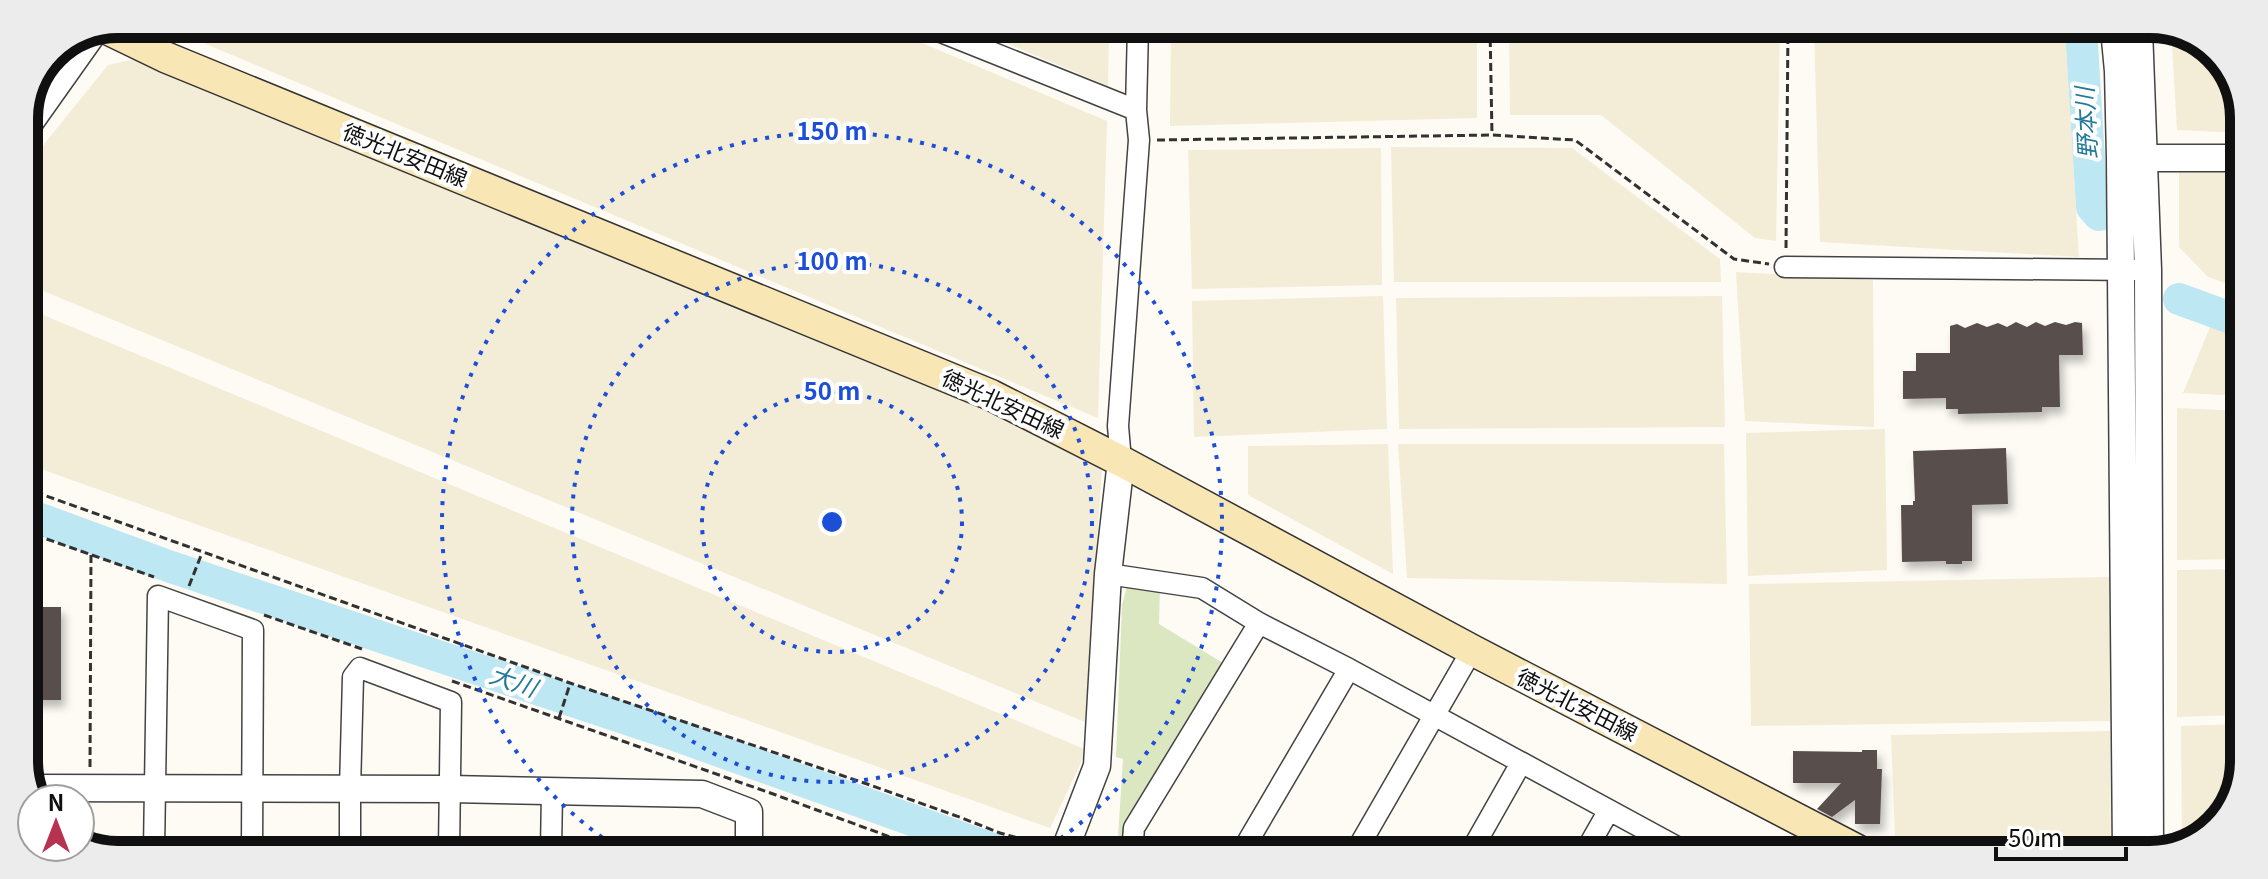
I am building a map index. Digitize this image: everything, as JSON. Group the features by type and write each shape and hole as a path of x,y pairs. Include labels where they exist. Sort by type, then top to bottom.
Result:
{"main road":[{"name":"徳光北安田線","path":"126,38 165,57 991,395 1121,461 1472,650 1816,841"}],"street":[{"path":"956,38 1136,110"},
{"path":"1068,841 1097,766 1108,574 1121,461 1118,426 1139,140 1136,110 1138,38"},
{"path":"2115,38 2148,270 2150,841"},
{"path":"2126,841 2120,269 2133,158 2139,38"},
{"path":"38,116 89,44"},
{"path":"2133,158 2230,158"},
{"path":"1785,267 2148,270"},
{"path":"1108,574 1202,588 1259,623 1666,841"},
{"path":"154,841 158,596 253,630 252,841"},
{"path":"1133,841 1134,828 1259,623"},
{"path":"1362,841 1472,650"},
{"path":"350,841 353,677 360,668 451,702 449,841"},
{"path":"1248,841 1349,669"},
{"path":"1477,841 1521,763"},
{"path":"96,788 450,789 702,794 749,812 749,841"},
{"path":"551,841 552,791"},
{"path":"1591,841 1609,810"}],"path":[{"path":"1490,38 1492,135"},
{"path":"1139,140 1492,135 1575,140 1734,259 1785,267 1788,38"},
{"path":"38,493 570,684 1028,841"},
{"path":"38,536 160,579"},
{"path":"189,587 202,553"},
{"path":"90,783 91,555"},
{"path":"262,614 365,650"},
{"path":"453,681 900,841"},
{"path":"559,718 570,684"}],"shaded area":[{"path":"191,38 910,38 1107,121 1098,418"},
{"path":"994,38 1109,38 1108,86"},
{"path":"1171,38 1477,38 1477,118 1170,126"},
{"path":"1509,38 1780,38 1776,241 1755,238 1601,115 1510,115"},
{"path":"1814,38 2066,38 2079,257 1820,242"},
{"path":"2172,41 2199,55 2213,69 2224,88 2230,113 2230,132 2177,130"},
{"path":"140,58 980,404 1102,468 1085,722 38,289 38,156 45,143 108,65"},
{"path":"1391,147 1572,148 1720,259 1721,282 1394,282"},
{"path":"1381,148 1382,285 1192,289 1188,150"},
{"path":"2179,169 2230,170 2230,285 2208,277 2179,247"},
{"path":"1736,272 1873,280 1874,427 1745,421"},
{"path":"1383,296 1387,429 1194,437 1192,301"},
{"path":"1722,296 1725,427 1399,429 1396,298"},
{"path":"38,313 1087,750 1050,828 38,468"},
{"path":"2212,322 2230,328 2230,395 2183,393"},
{"path":"2177,408 2230,410 2230,559 2177,560"},
{"path":"1885,429 1887,570 1748,576 1746,433"},
{"path":"1388,444 1393,574 1248,495 1248,446"},
{"path":"1398,444 1724,444 1727,584 1407,578"},
{"path":"2230,569 2230,715 2177,717 2177,570"},
{"path":"2109,577 2112,721 1751,726 1749,584"},
{"path":"2230,724 2226,787 2210,814 2182,834 2181,726"},
{"path":"2110,731 2111,841 1901,841 1895,838 1891,735"}],"green space":[{"path":"1128,582 1160,587 1159,624 1223,663 1123,840 1118,837 1123,759 1116,757 1122,605"}],"building":[{"path":"2016,322 2027,327 2036,322 2045,326 2055,322 2066,325 2082,323 2083,355 2059,355 2060,407 2042,407 2042,412 1958,414 1958,409 1946,409 1946,398 1903,399 1903,371 1916,371 1916,353 1950,353 1950,326 1957,324 1965,328 1977,323 1987,327 1998,323 2007,327"},
{"path":"2006,448 2008,504 1972,505 1972,561 1962,561 1962,564 1946,564 1946,561 1902,562 1901,505 1913,505 1915,501 1913,451"},
{"path":"38,607 61,607 61,700 38,700"},
{"path":"1877,750 1877,769 1882,769 1880,824 1855,824 1855,800 1832,817 1817,809 1841,783 1793,783 1793,751"}],"waterway":[{"name":"野本川","path":"2082,38 2092,207 2099,215"},
{"name":"野本川","path":"2179,299 2230,318"},
{"name":"大川","path":"38,518 171,567 669,733 970,841"}]}
